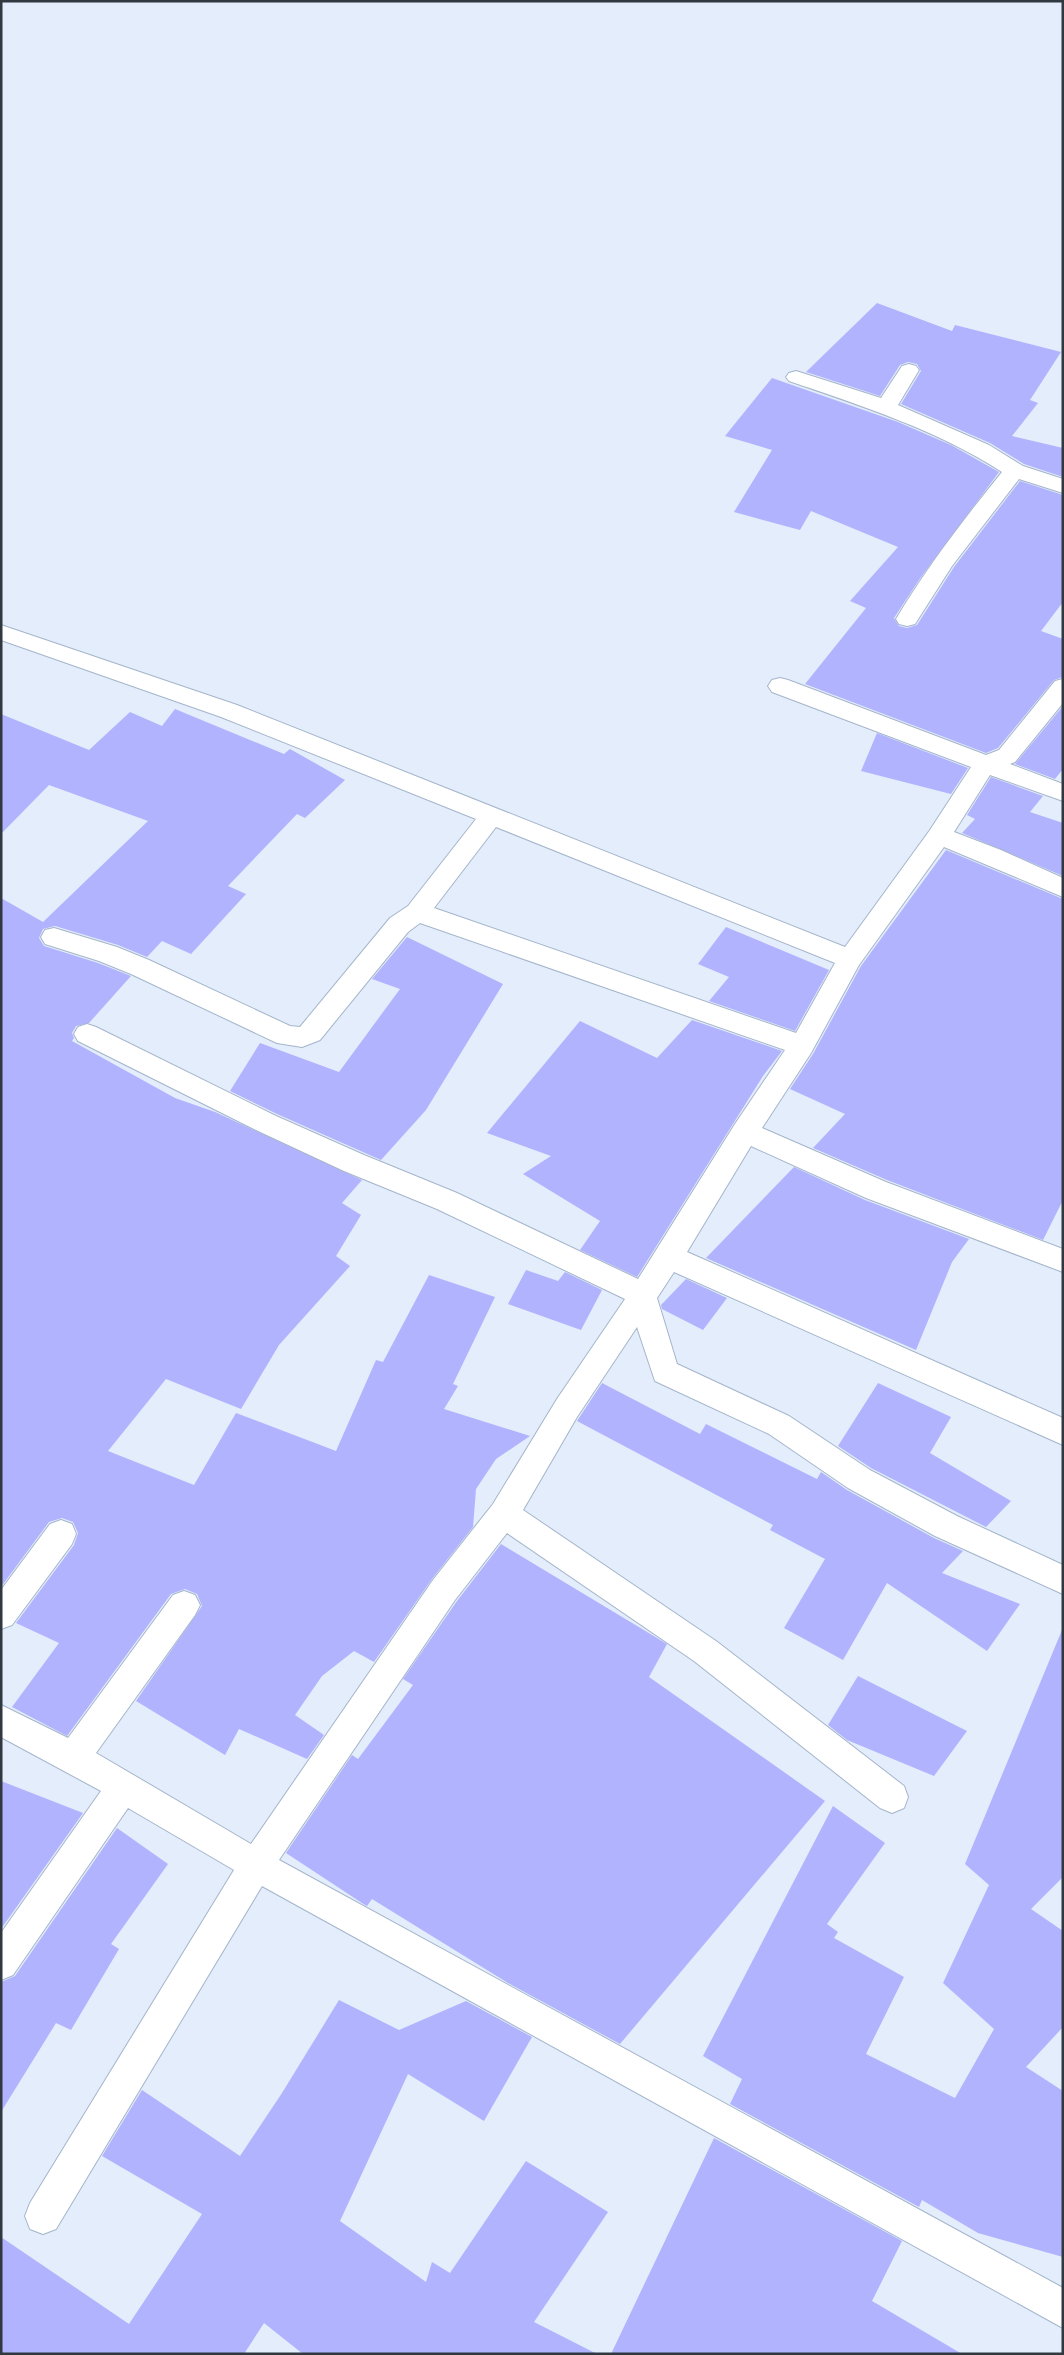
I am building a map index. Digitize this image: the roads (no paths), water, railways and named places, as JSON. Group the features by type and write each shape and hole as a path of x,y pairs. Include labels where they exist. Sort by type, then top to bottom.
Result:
{"street":[{"path":"886,407 910,370"},
{"path":"796,376 886,407 982,450 1015,471 1063,486"},
{"path":"907,619 929,581 976,518 1015,471"},
{"path":"1,632 229,711 850,959"},
{"path":"780,686 1063,793"},
{"path":"43,2216 256,1865 444,1590 504,1514 567,1408 642,1294 669,1257 745,1132 802,1046 850,959 939,836 985,764 1008,756 1063,687"},
{"path":"54,938 124,961 286,1036 302,1037 311,1032 399,925 417,912 492,815"},
{"path":"939,836 992,856 1063,888"},
{"path":"417,912 802,1046"},
{"path":"87,1034 266,1123 354,1164 447,1201 642,1294 665,1372 779,1425 859,1479 946,1526 1063,1580"},
{"path":"745,1132 876,1190 1029,1250 1061,1255"},
{"path":"669,1257 1063,1432"},
{"path":"504,1514 705,1651 892,1797"},
{"path":"1,1615 61,1534"},
{"path":"73,1757 184,1605"},
{"path":"1,1720 73,1757 256,1865 1063,2309"},
{"path":"1,1963 123,1787"}]}
